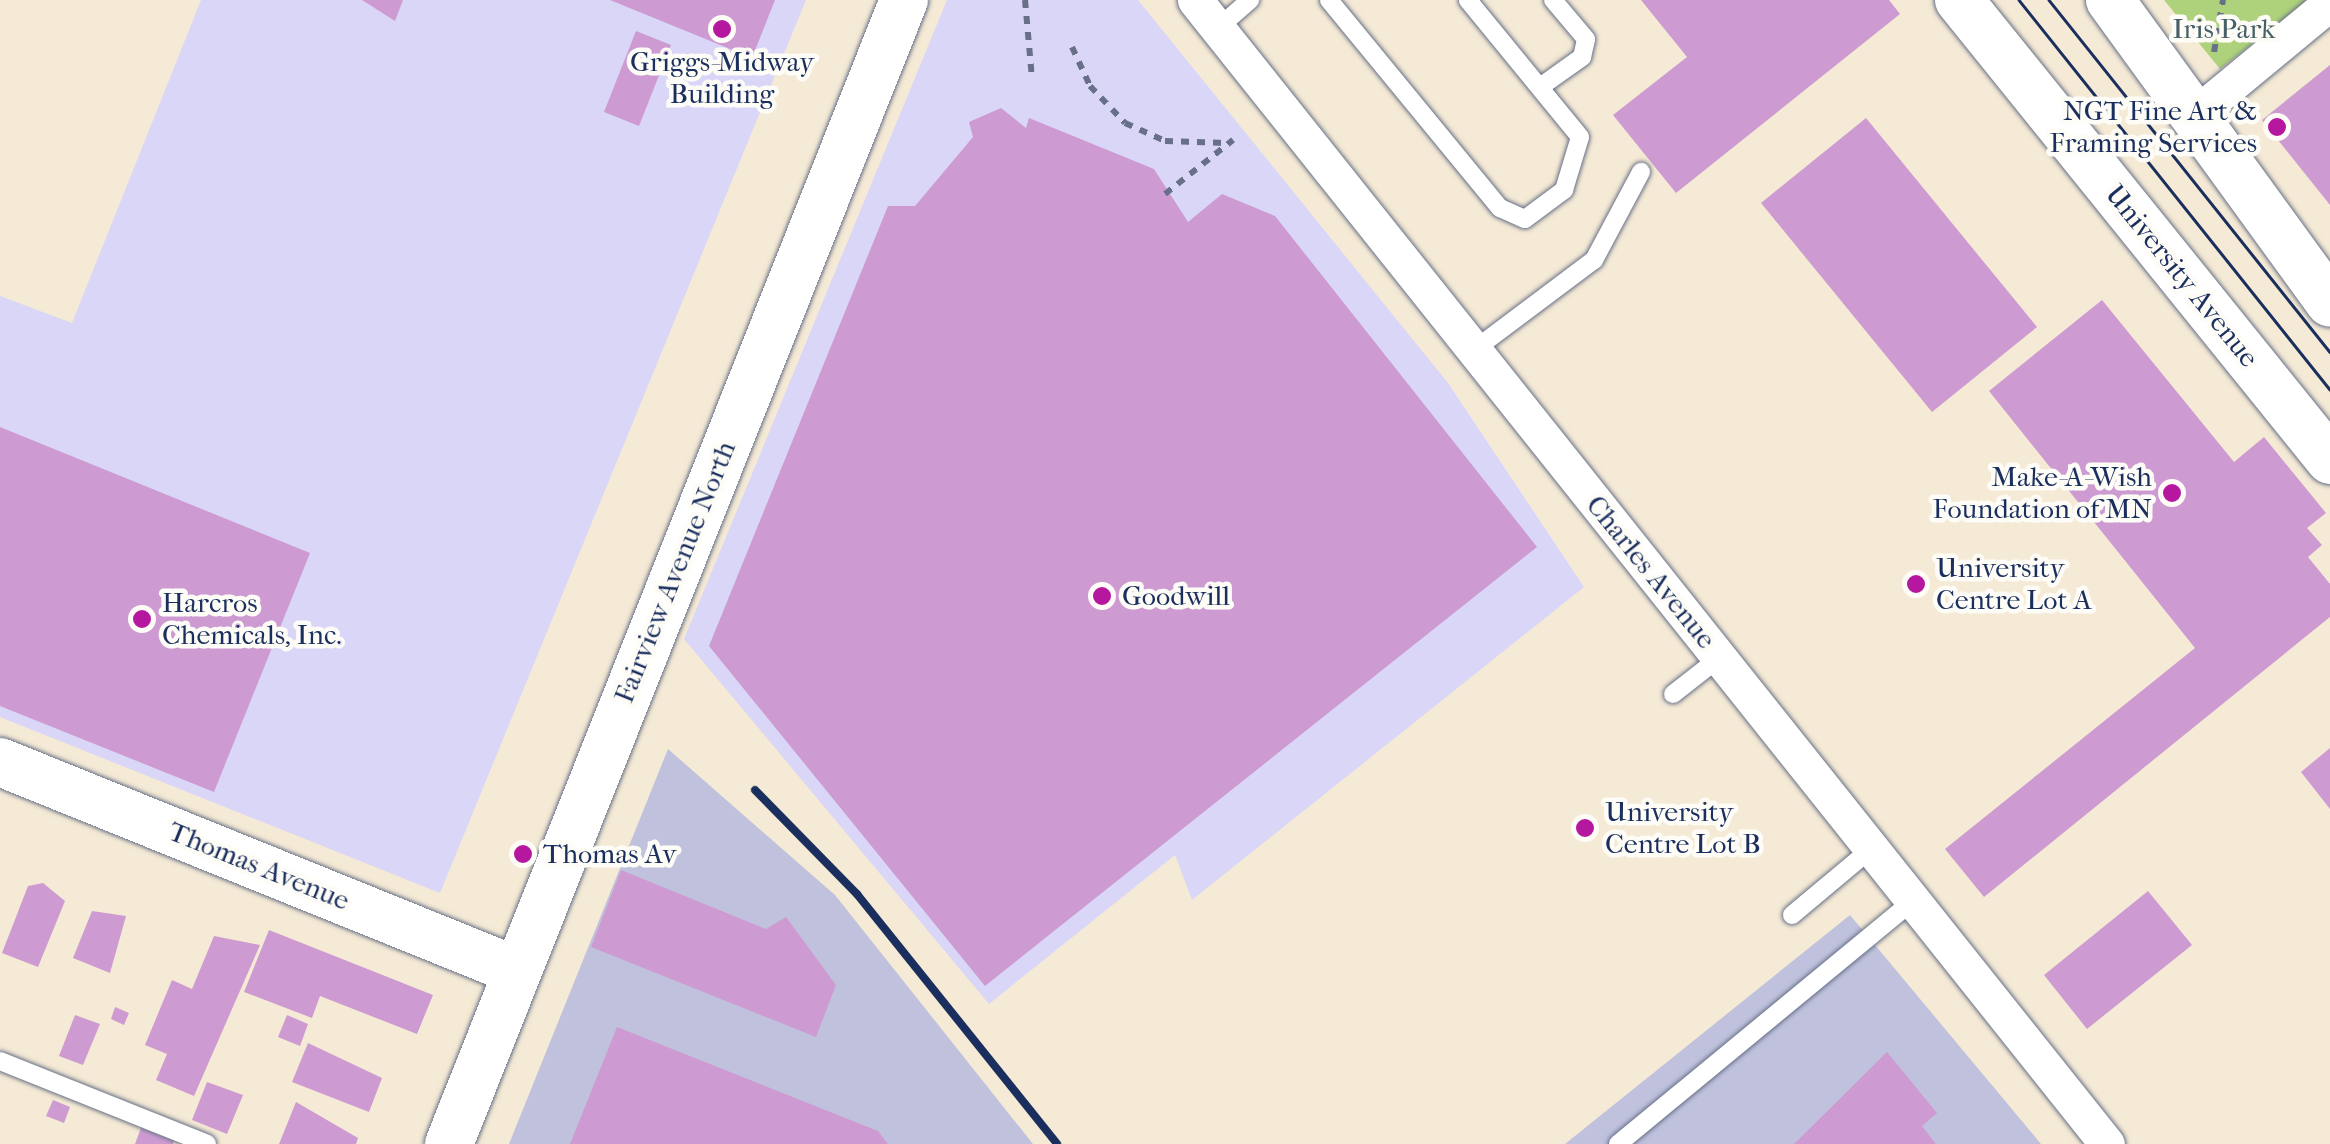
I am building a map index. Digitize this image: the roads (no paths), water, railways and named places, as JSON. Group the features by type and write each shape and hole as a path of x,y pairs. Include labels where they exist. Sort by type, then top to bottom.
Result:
{"street":[{"name":"Fairview Avenue North","path":"449,1144 904,0"},
{"name":"Charles Avenue","path":"1195,0 2107,1144"},
{"name":"University Avenue","path":"1959,0 2330,460"},
{"path":"2110,0 2330,303"},
{"path":"2192,117 2330,3"},
{"name":"Thomas Avenue","path":"0,762 517,971"}],"lane":[{"path":"1218,28 1250,0"},
{"path":"1330,0 1511,216 1525,219 1564,190 1578,163 1580,137 1468,0"},
{"path":"1540,87 1582,56 1586,39 1553,0"},
{"path":"1474,350 1594,260 1641,172"},
{"path":"1673,694 1719,658"},
{"path":"1792,915 1872,849"},
{"path":"1618,1144 1913,901"},
{"path":"0,1061 207,1144"}],"tram line":[{"path":"2019,0 2330,389"},
{"path":"2049,0 2330,352"}],"railway":[{"path":"755,790 857,894 1057,1144"}],"place":[{"name":"Griggs-Midway Building","path":"722,29"},
{"name":"NGT Fine Art & Framing Services","path":"2277,127"},
{"name":"Make-A-Wish Foundation of MN","path":"2172,493"},
{"name":"University Centre Lot A","path":"1916,584"},
{"name":"Goodwill","path":"1102,596"},
{"name":"Harcros Chemicals, Inc.","path":"142,619"},
{"name":"University Centre Lot B","path":"1585,828"},
{"name":"Thomas Av","path":"523,854"}],"park label":[{"name":"Iris Park","path":"2224,29"}]}
